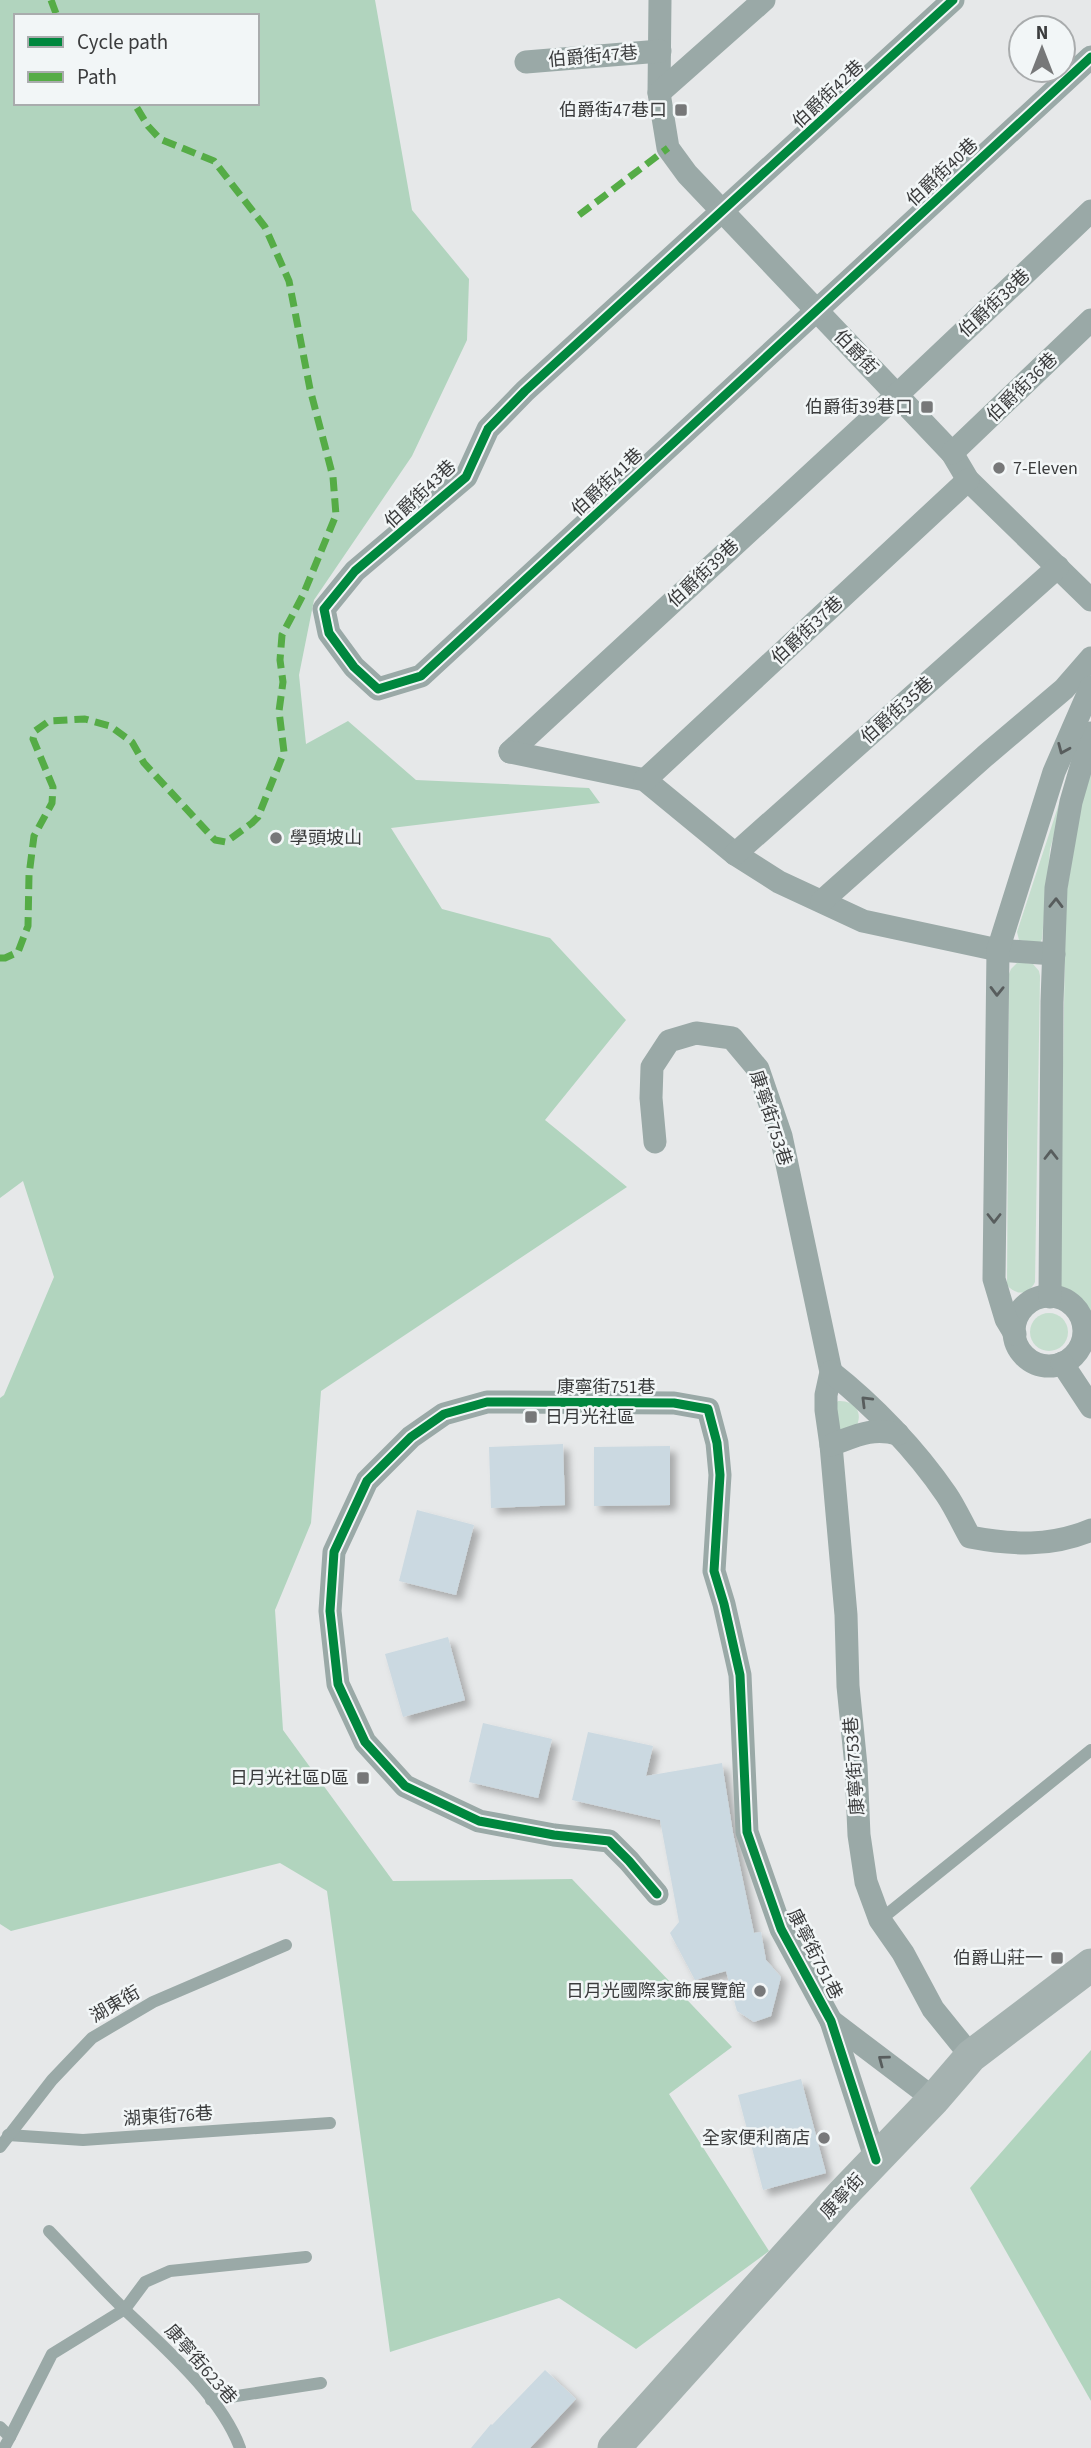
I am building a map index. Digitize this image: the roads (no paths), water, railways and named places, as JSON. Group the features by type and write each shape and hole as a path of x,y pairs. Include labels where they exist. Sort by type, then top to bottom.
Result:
{"street":[{"name":"伯爵街","path":"660,0 659,93 668,148 687,174 952,453 968,480 1091,600"},
{"path":"659,93 764,0"},
{"name":"伯爵街42巷","path":"724,212 953,0"},
{"name":"伯爵街47巷","path":"526,62 660,51"},
{"name":"伯爵街40巷","path":"815,311 1091,57"},
{"name":"伯爵街38巷","path":"897,395 1091,211"},
{"name":"伯爵街43巷","path":"421,676 378,689 354,667 329,632 324,609 355,571 466,477 488,429 525,391 724,212"},
{"name":"伯爵街41巷","path":"421,676 815,311"},
{"name":"伯爵街36巷","path":"952,453 1091,320"},
{"name":"伯爵街39巷","path":"645,780 510,751 897,395"},
{"name":"伯爵街37巷","path":"645,780 968,480"},
{"name":"伯爵街35巷","path":"735,854 1058,567"},
{"path":"822,901 1064,689 1091,658"},
{"path":"1014,1334 1021,1312 1029,1303 1039,1298 1051,1297 1072,1304 1088,1326 1076,1355 1062,1363 1044,1366 1033,1362 1017,1345 994,1279 998,950 1054,772 1091,687"},
{"path":"1051,1297 1056,888 1071,802 1091,733"},
{"path":"645,780 735,854 779,881 863,921 998,950 1054,954"},
{"name":"康寧街753巷","path":"655,1142 651,1098 652,1067 669,1041 696,1033 732,1038 758,1069 781,1136 831,1371 825,1400 846,1615 848,1686 859,1835 866,1882 880,1920 903,1953 933,2009 971,2056"},
{"path":"1062,1363 1091,1407"},
{"path":"831,1371 898,1434 946,1494 970,1537 1006,1544 1043,1542 1091,1530"},
{"name":"康寧街751巷","path":"657,1894 609,1841 554,1835 479,1821 405,1786 365,1742 338,1684 330,1611 334,1552 366,1481 411,1437 444,1414 487,1402 674,1403 708,1409 717,1443 720,1475 713,1571 724,1604 740,1675 747,1832 781,1929 831,2021 876,2160"},
{"path":"831,1445 867,1432 882,1430 898,1434"},
{"name":"康寧街","path":"614,2448 839,2197 934,2099 971,2056 1091,1965"},
{"name":"康寧街751巷","path":"831,2021 934,2099"}],"lane":[{"path":"880,1920 1091,1750"},
{"name":"湖東街","path":"0,2147 52,2080 92,2038 153,2002 286,1945"},
{"name":"湖東街76巷","path":"8,2134 83,2140 330,2123"},
{"name":"康寧街623巷","path":"49,2231 125,2309 158,2338 211,2400 233,2430 240,2448"},
{"path":"7,2443 52,2354 125,2309 145,2282 170,2271 306,2256"},
{"path":"211,2400 321,2383"},
{"path":"0,2427 7,2443"}],"place":[{"name":"伯爵街47巷口","path":"681,110"},
{"name":"伯爵街39巷口","path":"927,407"},
{"name":"7-Eleven","path":"999,468"},
{"name":"學頭坡山","path":"276,838"},
{"name":"日月光社區","path":"531,1417"},
{"name":"日月光社區D區","path":"363,1778"},
{"name":"伯爵山莊一","path":"1057,1958"},
{"name":"日月光國際家飾展覽館","path":"760,1991"},
{"name":"全家便利商店","path":"824,2138"}]}
